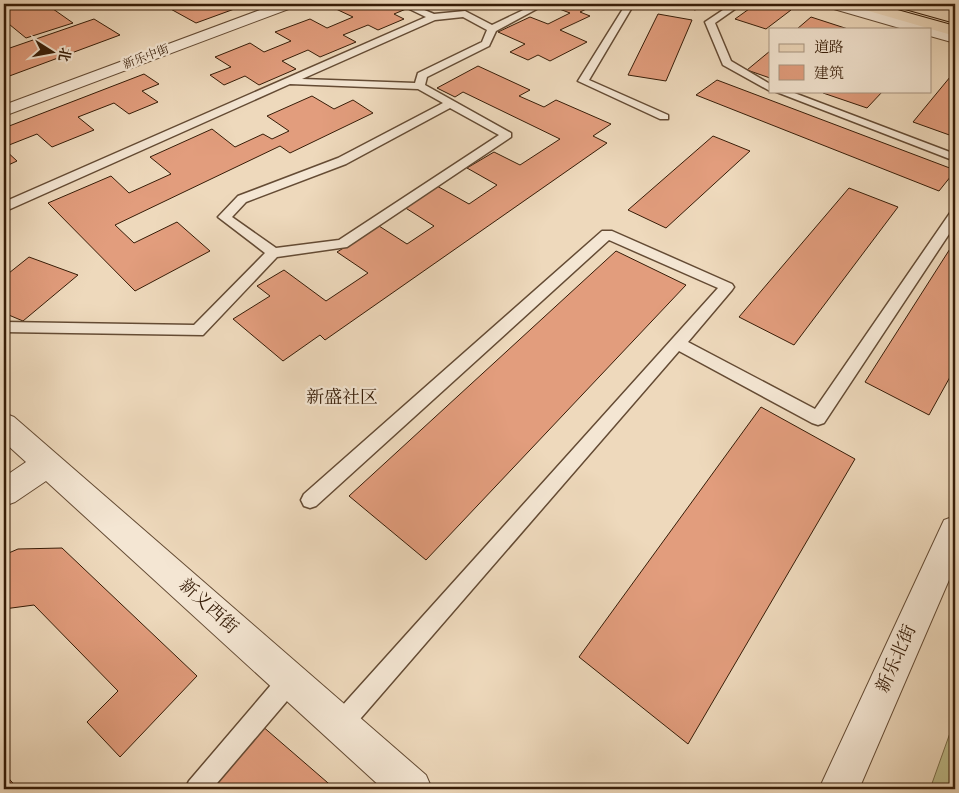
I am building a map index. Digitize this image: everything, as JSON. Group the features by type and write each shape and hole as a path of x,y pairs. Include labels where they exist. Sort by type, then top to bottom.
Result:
{"main road":[{"path":"860,4 955,31"},
{"path":"903,4 955,18"},
{"path":"937,5 955,6"}],"street":[{"name":"新乐中街","path":"4,111 289,4"},
{"path":"832,4 917,28"},
{"path":"937,5 955,12"},
{"path":"932,32 955,38"},
{"name":"新义西街","path":"4,425 412,789"},
{"path":"4,494 47,464"},
{"name":"新乐北街","path":"838,789 955,530"}],"lane":[{"path":"403,4 434,17 465,14 492,28"},
{"path":"4,207 463,4"},
{"path":"420,86 422,75 486,44 492,28 542,4"},
{"path":"630,4 584,81 664,117"},
{"path":"738,4 710,22 727,63 769,87"},
{"path":"4,327 198,331 273,253 342,244 508,135 420,86 288,82"},
{"path":"782,92 955,158"},
{"path":"273,253 224,217 242,199 342,161 451,103"},
{"path":"677,343 818,418 955,216"},
{"path":"310,500 607,234 727,287 340,725"},
{"path":"196,789 290,680"}],"shaded area":[{"path":"955,719 955,789 930,789"}],"building":[{"path":"4,4 46,4 73,23 26,38 4,20"},
{"path":"176,4 248,4 196,23 167,7"},
{"path":"349,4 370,4 378,7 394,4 406,9 394,14 404,19 378,30 368,25 343,35 356,42 320,57 308,50 282,61 296,69 259,85 245,76 224,85 210,75 231,67 215,57 250,43 264,52 291,41 275,32 310,19 327,28 353,17 336,9"},
{"path":"560,4 597,4 580,12 590,16 560,30 587,42 550,61 538,55 528,60 510,52 525,44 498,32 530,17 548,24 570,13 554,7"},
{"path":"677,4 705,4 695,10"},
{"path":"756,4 772,4 791,10 766,29 735,19"},
{"path":"658,14 692,20 666,81 628,75"},
{"path":"811,17 845,28 798,28"},
{"path":"94,19 120,35 4,78 4,50"},
{"path":"769,52 769,78 747,70"},
{"path":"478,66 530,90 519,96 544,107 556,100 611,124 593,136 607,143 325,340 320,335 283,361 233,319 270,296 257,286 284,270 326,301 368,273 337,252 379,226 407,244 434,226 404,207 437,186 469,204 497,185 467,168 494,152 520,165 560,139 463,92 455,97 437,88"},
{"path":"955,71 955,137 913,122"},
{"path":"144,74 159,84 142,91 158,102 129,114 114,103 78,117 94,130 52,147 37,134 4,147 4,128"},
{"path":"717,80 955,171 939,191 696,95"},
{"path":"824,92 882,92 867,108"},
{"path":"312,96 334,109 353,100 373,113 290,153 280,146 115,225 134,243 177,222 210,251 135,291 48,203 111,176 129,193 171,174 150,157 212,129 235,147 263,134 272,139 289,131 267,116"},
{"path":"713,136 750,151 666,228 628,210"},
{"path":"4,149 17,161 4,167"},
{"path":"849,188 898,207 794,345 739,317"},
{"path":"955,241 955,368 929,415 865,382"},
{"path":"616,251 686,285 426,560 349,496"},
{"path":"29,257 78,275 23,321 4,313 4,277"},
{"path":"761,407 855,459 688,744 579,657"},
{"path":"62,548 197,676 120,757 87,722 118,691 34,605 4,609 4,555 18,549"},
{"path":"261,725 335,789 209,789"},
{"path":"4,773 18,789 4,789"}],"district":[{"name":"新盛社区","path":"342,398"}]}
